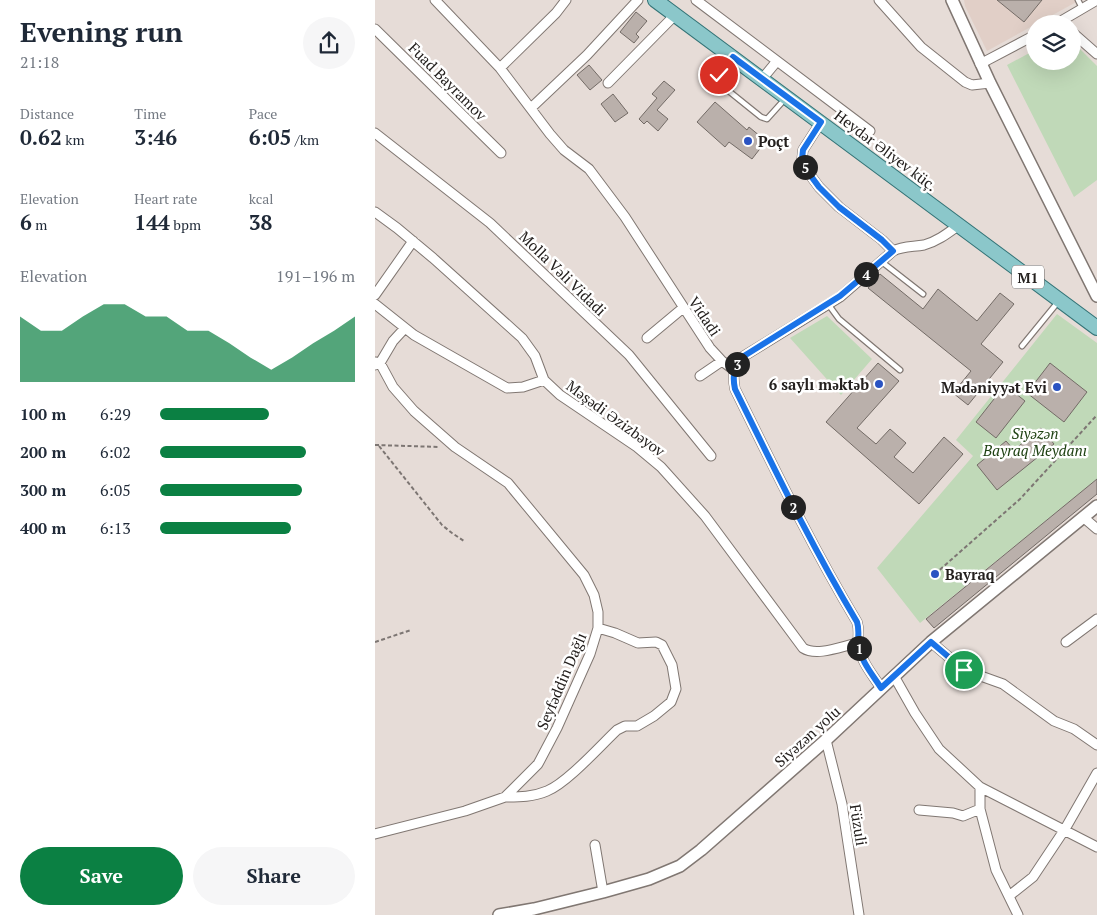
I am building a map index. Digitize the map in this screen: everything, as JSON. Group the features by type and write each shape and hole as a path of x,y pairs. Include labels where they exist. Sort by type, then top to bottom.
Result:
{"main road":[{"name":"Heydər Əliyev küç.","path":"655,0 1097,328"}],"street":[{"name":"Vidadi","path":"435,0 500,68 564,150 589,169 619,209 710,348 734,370"},
{"path":"500,68 566,0"},
{"path":"531,108 587,55 638,0"},
{"path":"695,0 870,131"},
{"path":"879,0 921,47 965,82 972,85 990,83"},
{"path":"951,0 980,64 1097,296"},
{"path":"1068,15 1080,4 1097,0"},
{"path":"608,84 675,15"},
{"name":"Fuad Bayramov","path":"375,29 501,153"},
{"path":"980,64 1026,40"},
{"path":"1081,40 1097,54"},
{"path":"763,79 777,61"},
{"path":"821,122 803,150 802,159 805,168 819,187 839,207 882,240 893,251"},
{"name":"Molla Vəli Vidadi","path":"375,133 490,223 629,355 711,456"},
{"name":"Məşədi Əzizbəyov","path":"375,212 413,241 523,338 535,356 544,380 560,395 637,447 661,466 705,516 803,648 809,651 818,651 858,643"},
{"path":"881,688 862,659 858,643 859,629 857,622 827,572 789,501 735,389 734,370 737,363 744,356 840,296 893,251 901,247 933,242 959,225"},
{"path":"375,295 413,241"},
{"path":"375,304 414,335 507,388 523,387 544,380"},
{"path":"647,338 683,308"},
{"path":"377,363 393,340 405,328"},
{"path":"700,376 722,361"},
{"name":"Seyfəddin Dağlı","path":"375,834 465,811 505,797 538,764 557,728 590,654 598,628 599,612 594,595 584,575 508,484 455,447 414,412 393,387 377,363"},
{"name":"Siyəzən yolu","path":"499,915 534,909 603,892 649,879 680,866 701,850 826,740 931,642 1097,506"},
{"path":"1083,517 1097,529"},
{"path":"1066,642 1097,619"},
{"path":"505,797 530,797 549,791 570,775 617,730 625,726 637,726 654,716 671,702 676,689 671,665 662,645 656,642 638,643 615,632 598,628"},
{"path":"931,642 964,670 1003,684 1054,721 1074,729 1097,744"},
{"path":"893,676 939,749 981,787 1097,847"},
{"name":"Füzuli","path":"826,740 842,804 859,915"},
{"path":"1009,896 1033,877 1065,829 1097,773"},
{"path":"981,787 980,809 996,870 1018,915"},
{"path":"919,810 963,816 980,809"},
{"path":"595,845 603,892"}],"lane":[{"path":"733,57 719,75 718,80 720,84 761,117 767,119 771,116 787,97"},
{"path":"881,261 923,294"},
{"path":"1023,346 1059,301"},
{"path":"828,304 839,319 900,370"}],"path":[{"path":"935,574 1020,500 1097,415"},
{"path":"375,446 455,447"},
{"path":"379,446 442,525 464,540"},
{"path":"375,642 411,630"}],"shaded area":[{"path":"964,0 1080,0 1053,15 1026,15 1026,30 987,51 965,6"}],"green space":[{"path":"1081,50 1097,66 1097,180 1074,197 1007,65 1026,55 1026,70 1081,70"},
{"name":"Siyəzən Bayraq Meydanı","path":"1057,314 1097,343 1097,479 920,623 877,568 973,456 956,440"},
{"path":"827,316 872,359 841,395 790,338"}],"building":[{"path":"997,0 1042,0 1030,15 1026,15 1024,22"},
{"path":"636,12 647,21 636,34 639,37 634,43 620,32"},
{"path":"589,65 602,80 590,90 577,75"},
{"path":"664,81 675,90 657,110 668,119 658,131 647,121 644,124 639,119 657,98 652,94"},
{"path":"613,94 628,113 615,122 601,104"},
{"path":"715,102 747,130 749,127 766,141 752,159 729,142 725,147 697,122"},
{"path":"880,274 923,309 938,289 977,321 1000,293 1014,304 981,344 1003,362 968,405 953,393 971,371 868,288"},
{"path":"878,363 899,381 857,428 876,444 890,429 906,443 894,457 913,473 944,437 963,454 919,504 826,422"},
{"path":"1050,363 1087,392 1064,422 1027,393"},
{"path":"1005,385 1025,401 996,438 976,422"},
{"path":"1041,428 1054,444 997,490 977,465 1006,441 1014,450"},
{"path":"1097,479 1097,494 934,628 926,619"}],"place":[{"name":"Poçt","path":"748,141"},
{"name":"6 saylı məktəb","path":"879,384"},
{"name":"Mədəniyyət Evi","path":"1057,387"},
{"name":"Bayraq","path":"935,574"}],"route":[{"path":"719,75 733,57 821,122 803,150 802,159 805,168 819,187 839,207 882,240 893,251 840,296 744,356 737,363 734,370 735,389 789,501 827,572 857,622 859,629 858,643 862,659 881,688 931,642 964,670"}]}
